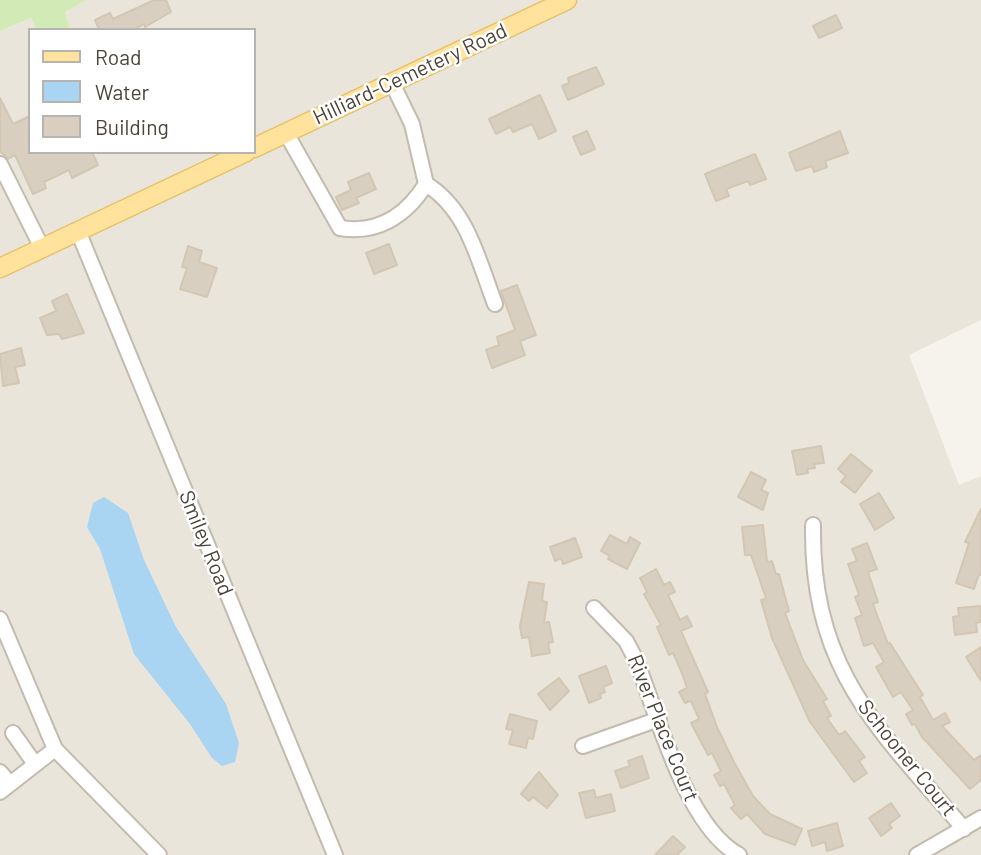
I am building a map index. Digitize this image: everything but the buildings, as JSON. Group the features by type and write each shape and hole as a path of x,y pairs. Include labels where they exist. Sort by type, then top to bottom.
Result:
{"main road":[{"name":"Hilliard-Cemetery Road","path":"256,147 567,0"},
{"path":"0,268 242,154"}],"street":[{"path":"286,133 340,228 361,232 388,223 416,201 426,184 412,124 392,83"},
{"path":"0,164 42,248"},
{"path":"426,184 444,195 460,215 495,304"},
{"name":"Smiley Road","path":"78,231 335,855"},
{"name":"Schooner Court","path":"813,525 813,554 821,617 847,680 867,716 964,829"},
{"name":"River Place Court","path":"594,608 626,641 691,801 732,853"},
{"path":"0,620 55,749 159,855"},
{"path":"583,746 659,719"},
{"path":"12,733 35,764"},
{"path":"0,772 5,788 55,749"},
{"path":"917,855 981,818"}],"shaded area":[{"path":"86,0 981,0 981,320 909,355 959,485 981,476 981,855 0,855 0,31 31,18 36,28 28,28 28,154 256,154 256,28 69,28 65,12"}],"green space":[{"path":"0,0 86,0 65,12 69,28 36,28 31,18 0,31"}],"water":[{"path":"104,497 128,513 144,560 176,627 226,704 239,743 235,762 222,766 212,758 190,724 134,654 100,549 87,527 93,503"}]}
